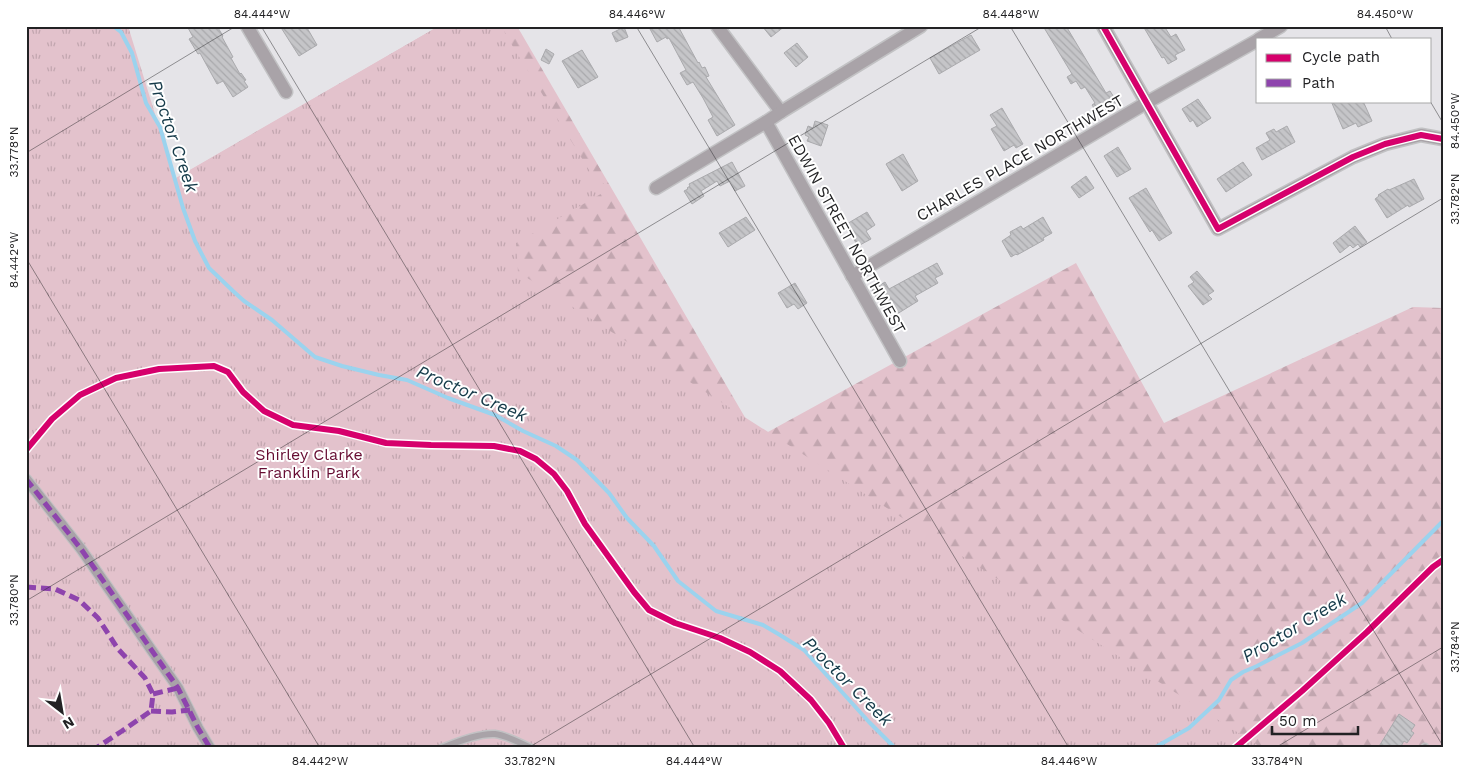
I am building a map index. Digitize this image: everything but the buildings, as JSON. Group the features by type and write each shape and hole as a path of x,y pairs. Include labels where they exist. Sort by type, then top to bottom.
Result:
{"street":[{"path":"247,26 286,92"},
{"path":"716,26 781,112"},
{"path":"656,188 921,26"},
{"path":"1103,26 1218,229 1353,157 1385,144 1421,135 1443,139"},
{"name":"CHARLES PLACE NORTHWEST","path":"1261,38 1281,26"},
{"name":"CHARLES PLACE NORTHWEST","path":"852,276 1146,103 1256,41"},
{"name":"EDWIN STREET NORTHWEST","path":"766,122 900,361"},
{"path":"26,479 81,549 178,688 210,748"}],"lane":[{"path":"442,748 471,737 495,734 520,742 531,748"}],"green space":[{"name":"Shirley Clarke Franklin Park","path":"26,26 128,26 175,179 439,26 504,26 505,34 594,178 611,188 516,243 518,272 1262,748 26,748"},
{"path":"439,26 517,26 757,438 1076,263 1164,423 1413,307 1443,308 1443,748 796,748 162,186"}],"waterway":[{"name":"Proctor Creek","path":"113,26 121,32 132,53 146,103 160,127 183,208 195,241 209,268 233,291 272,320 315,357 342,366 407,380 448,398 495,415 523,431 556,446 577,460 609,493 627,518 654,546 678,581 716,611 763,625 804,650 895,748"},
{"name":"Proctor Creek","path":"1154,748 1189,728 1219,700 1231,680 1243,672 1302,643 1362,603 1443,521"}],"marked path":[{"path":"26,479 81,549 178,688 210,748"},
{"path":"26,587 55,589 79,600 98,618 118,649 145,678 153,694 151,711 96,748"},
{"path":"153,694 178,688"},
{"path":"151,711 172,712 190,710"}],"cycle path":[{"path":"1103,26 1218,229 1353,157 1385,144 1421,135 1443,139"},
{"path":"26,450 52,419 80,395 116,378 159,369 214,366 228,372 243,392 264,411 293,425 339,431 386,443 494,446 520,451 536,459 554,474 567,491 585,524 649,610 675,623 720,638 750,652 780,671 811,700 829,723 844,748"},
{"path":"1235,748 1302,691 1367,632 1433,567 1443,560"}]}
